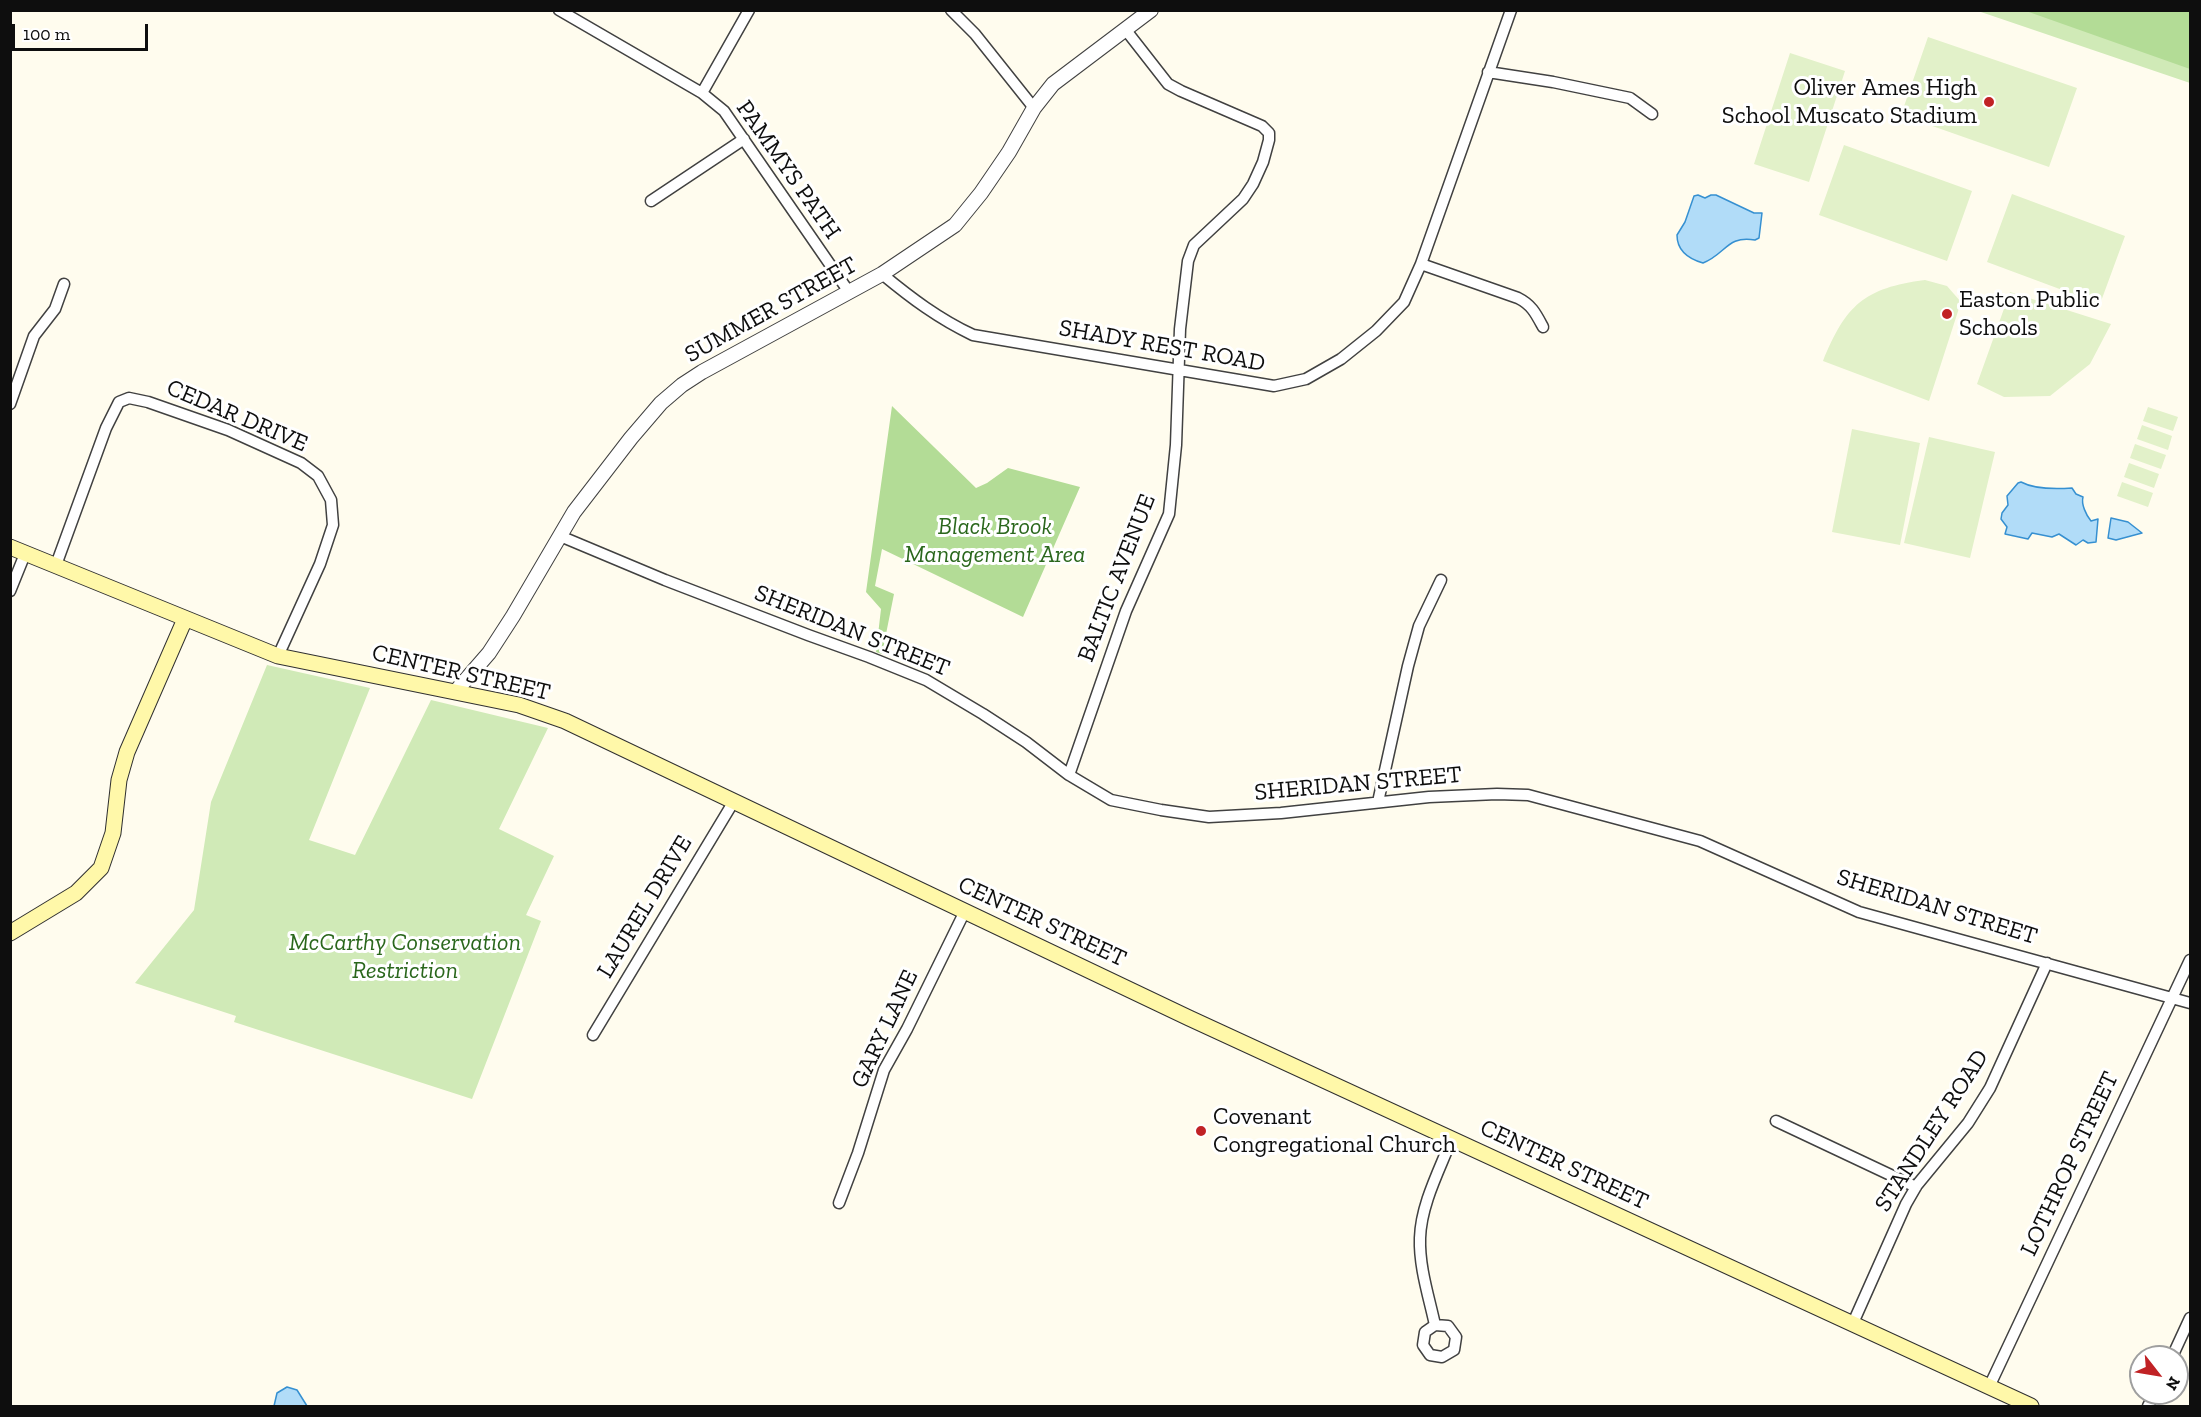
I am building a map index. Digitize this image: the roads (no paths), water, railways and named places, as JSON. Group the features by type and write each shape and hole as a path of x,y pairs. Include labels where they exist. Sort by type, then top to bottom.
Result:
{"main road":[{"name":"CENTER STREET","path":"10,548 278,656 519,705 566,721 1190,1017 2031,1407"},
{"path":"10,933 76,893 101,868 113,833 119,780 126,752 185,619"}],"street":[{"name":"PAMMYS PATH","path":"559,10 702,93 724,111 849,292"},
{"path":"702,93 749,10"},
{"path":"951,10 975,34 1034,108"},
{"name":"SUMMER STREET","path":"456,692 489,653 574,512 661,403 679,387 702,372 882,274 954,225 981,193 1009,152 1034,108 1053,84 1151,10"},
{"name":"SHADY REST ROAD","path":"882,274 926,310 973,335 1274,386 1306,379 1341,358 1376,331 1404,302 1421,264 1511,10"},
{"name":"BALTIC AVENUE","path":"1069,775 1126,611 1169,514 1176,446 1177,369 1188,261 1194,245 1243,199 1263,162 1269,140 1269,132 1262,126 1168,84 1125,29"},
{"path":"1488,72 1630,98 1652,114"},
{"path":"651,201 744,139"},
{"path":"1421,264 1528,303 1543,327"},
{"path":"10,404 34,336 56,309 64,285"},
{"name":"CEDAR DRIVE","path":"56,565 106,428 119,402 129,398 148,402 228,430 301,463 318,476 331,500 333,525 320,564 278,656"},
{"name":"SHERIDAN STREET","path":"560,536 665,580 869,657 926,681 1026,742 1069,775 1111,800 1209,817 1281,813 1378,802 1497,794 1528,795 1700,841 1859,912 2190,1003"},
{"path":"10,591 25,554"},
{"path":"1378,802 1419,626 1441,580"},
{"name":"LAUREL DRIVE","path":"593,1035 734,801"},
{"name":"GARY LANE","path":"838,1203 858,1153 884,1070 907,1029 965,911"},
{"name":"LOTHROP STREET","path":"1989,1387 2190,960"},
{"name":"STANDLEY ROAD","path":"1853,1323 1898,1220 1916,1186 1968,1122 1990,1088 2048,963"},
{"path":"1776,1121 1916,1186"},
{"path":"1435,1325 1422,1265 1420,1236 1426,1206 1452,1138"},
{"path":"2178,1345 2190,1318"}],"water":[{"path":"1716,195 1754,213 1762,213 1759,238 1738,240 1703,263 1689,257 1679,246 1677,235 1685,222 1694,196 1705,198"},
{"path":"2021,482 2039,487 2072,488 2076,494 2083,497 2084,509 2091,521 2098,519 2096,542 2088,543 2083,540 2076,545 2059,534 2052,537 2032,533 2028,539 2005,534 2007,527 2001,519 2008,505 2007,496"},
{"path":"2111,518 2128,522 2142,533 2116,540 2108,538"},
{"path":"287,1387 297,1390 307,1406 274,1406 277,1393"}],"place":[{"name":"Oliver Ames High School Muscato Stadium","path":"1989,102"},
{"name":"Easton Public Schools","path":"1947,314"},
{"name":"Covenant Congregational Church","path":"1201,1131"}],"park label":[{"name":"Black Brook Management Area","path":"995,541"},
{"name":"McCarthy Conservation Restriction","path":"405,957"}]}
